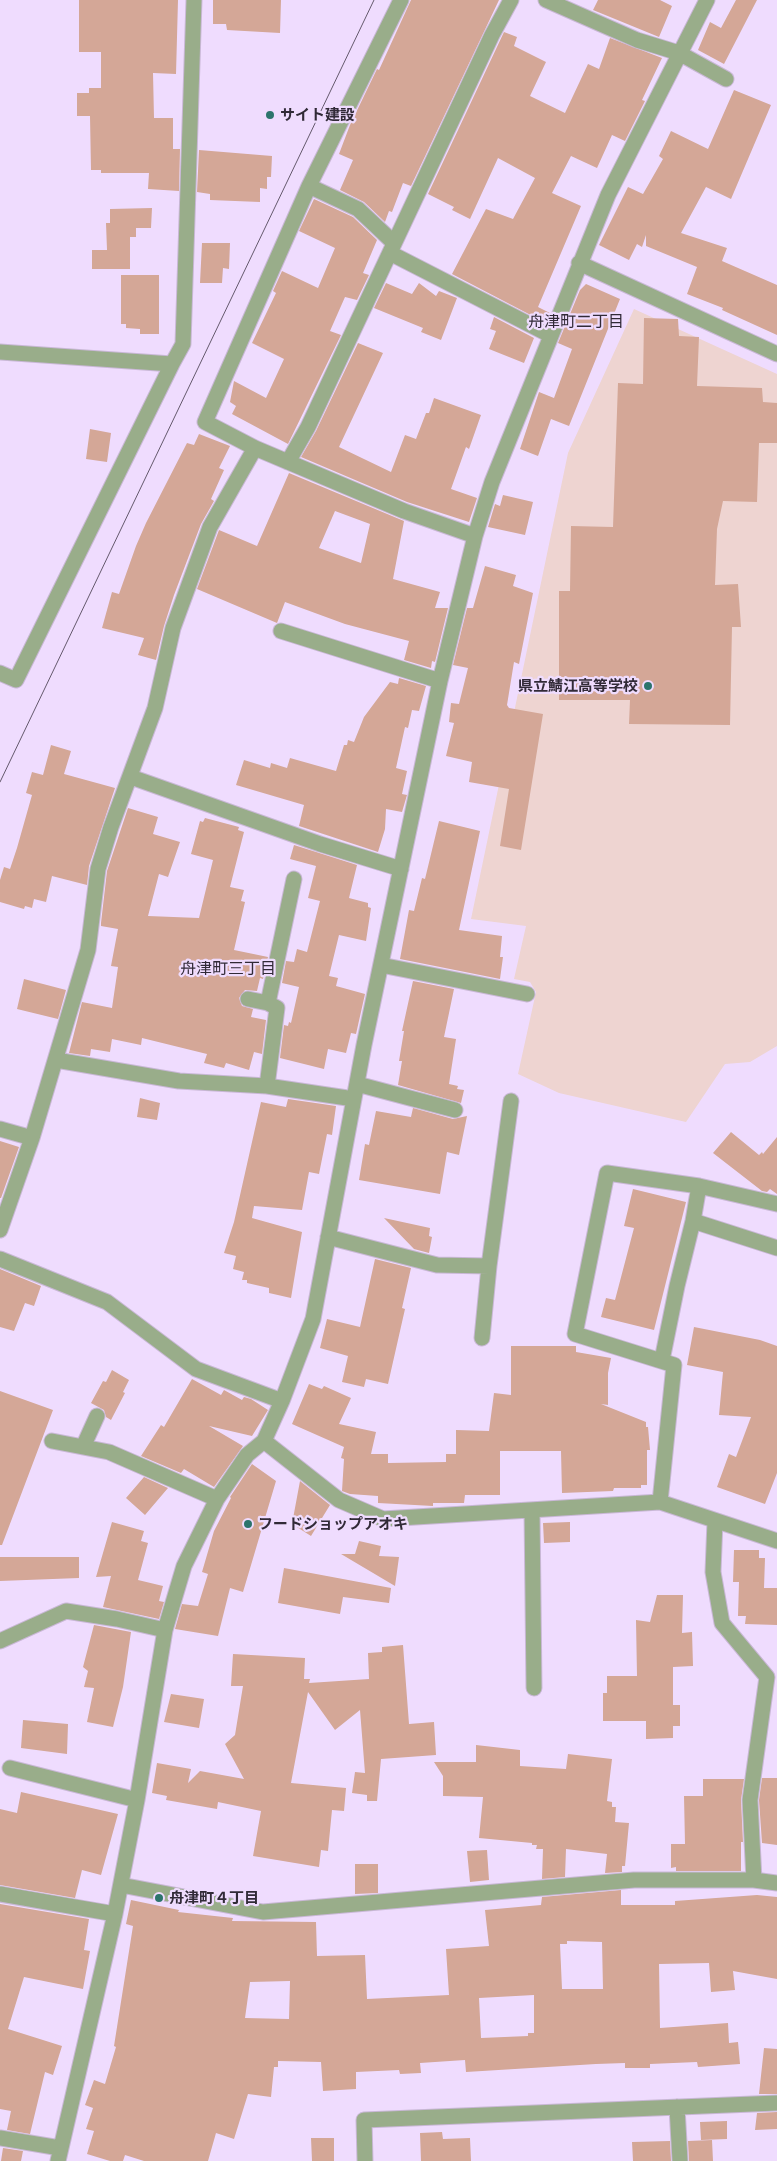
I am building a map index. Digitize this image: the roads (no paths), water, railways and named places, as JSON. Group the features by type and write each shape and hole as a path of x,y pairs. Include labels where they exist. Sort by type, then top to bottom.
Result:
{"street":[{"path":"0,673 16,680 182,344 194,0"},
{"path":"400,0 309,186 205,422 256,448 404,511 475,536"},
{"path":"288,462 308,427 492,35 512,0"},
{"path":"546,0 637,40 679,53 726,80"},
{"path":"0,2138 59,2154 121,1885 138,1800 165,1630 184,1566 217,1499 247,1455 264,1441 282,1401 313,1319 356,1091 440,682 467,578 475,536 492,482 608,195 679,53 708,0"},
{"path":"309,186 358,209 392,248 550,335"},
{"path":"579,263 777,354"},
{"path":"0,352 172,364"},
{"path":"0,1230 32,1138 88,950 98,869 111,827 155,708 173,628 190,577 210,527 256,448"},
{"path":"281,631 440,682"},
{"path":"131,777 320,844 402,869"},
{"path":"268,1003 294,879"},
{"path":"382,965 527,994"},
{"path":"248,999 268,1003 277,1008 267,1086"},
{"path":"56,1060 179,1081 356,1091 455,1110"},
{"path":"482,1338 489,1266 511,1101"},
{"path":"0,1129 32,1138"},
{"path":"660,1502 674,1365 575,1334 607,1173 699,1186 777,1204"},
{"path":"662,1360 676,1286 693,1222 699,1186"},
{"path":"693,1222 777,1248"},
{"path":"328,1238 437,1265 489,1266"},
{"path":"0,1258 107,1302 196,1369 282,1401"},
{"path":"83,1447 97,1416"},
{"path":"52,1441 109,1452 217,1499"},
{"path":"264,1441 339,1500 383,1519 660,1502 715,1522 777,1541"},
{"path":"532,1511 534,1688"},
{"path":"715,1522 713,1572 722,1623 767,1677 750,1800 754,1880"},
{"path":"0,1641 66,1611 117,1619 165,1630"},
{"path":"10,1768 138,1800"},
{"path":"121,1885 263,1912 634,1880 754,1880 777,1883"},
{"path":"0,1894 115,1914"},
{"path":"365,2161 364,2120 777,2103"},
{"path":"677,2107 680,2161"}],"tram line":[{"path":"0,782 374,0"}],"place":[{"name":"サイト建設","path":"270,115"},
{"name":"県立鯖江高等学校","path":"648,686"},
{"name":"フードショップアオキ","path":"248,1524"},
{"name":"舟津町４丁目","path":"159,1898"}],"district":[{"name":"舟津町二丁目","path":"576,322"},
{"name":"舟津町三丁目","path":"228,969"}]}
